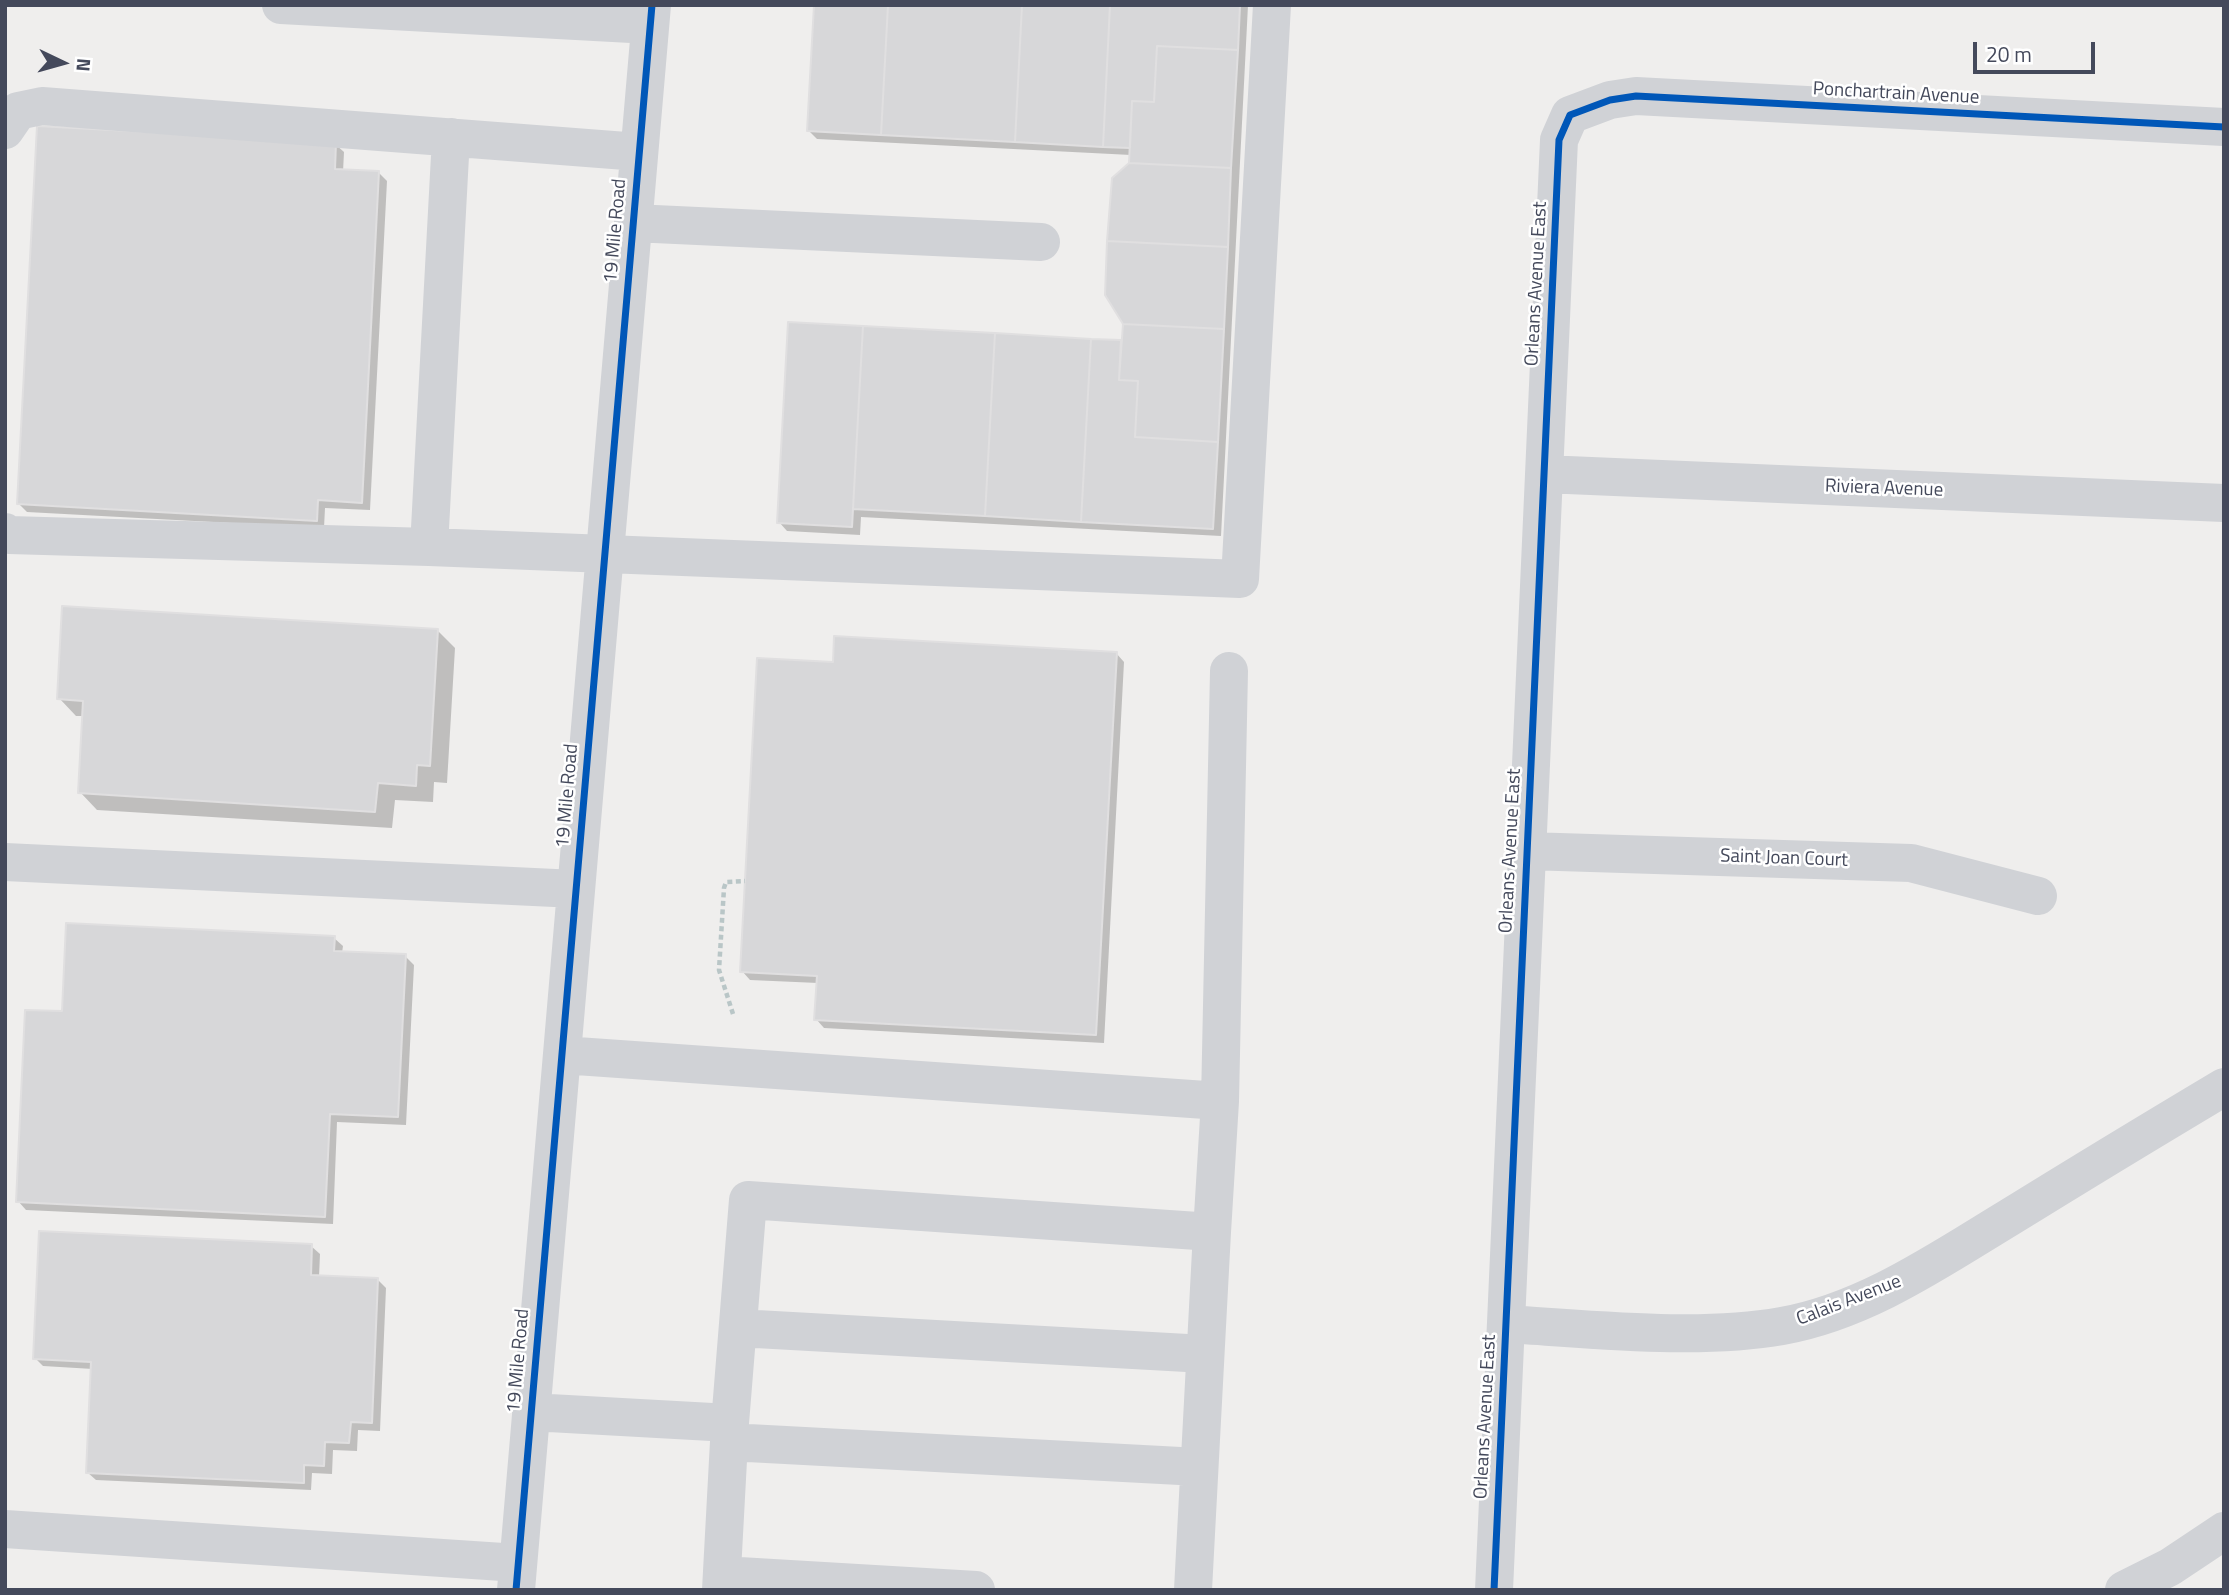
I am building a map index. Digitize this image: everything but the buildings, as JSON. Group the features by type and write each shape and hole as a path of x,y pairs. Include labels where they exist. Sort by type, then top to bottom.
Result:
{"street":[{"path":"281,5 651,15"},
{"path":"5,532 9,535 429,547 1240,579 1272,5"},
{"name":"19 Mile Road","path":"517,1576 651,15"},
{"name":"Ponchartrain Avenue","path":"1570,115 1610,100 1636,96 2224,127"},
{"path":"5,130 18,111 41,106 639,152"},
{"name":"Orleans Avenue East","path":"1494,1590 1559,140 1570,115"},
{"path":"429,547 451,137"},
{"path":"633,223 1041,242"},
{"name":"Riviera Avenue","path":"1544,474 2224,503"},
{"path":"1194,1590 1220,1101 1229,671"},
{"name":"Saint Joan Court","path":"1527,851 1911,863 2038,896"},
{"path":"5,862 576,890"},
{"path":"562,1055 1220,1101"},
{"name":"Calais Avenue","path":"1506,1324 1649,1332 1747,1329 1783,1326 1827,1312 1896,1286 2224,1087"},
{"path":"976,1590 721,1583 748,1200 1212,1232"},
{"path":"738,1328 1205,1354"},
{"path":"531,1412 730,1432 1199,1467"},
{"path":"5,1529 517,1576"},
{"path":"2124,1590 2178,1578 2224,1531"}],"path":[{"path":"733,1014 719,970 724,888 726,882 745,880"}],"cycle path":[{"path":"516,1590 652,5"},
{"path":"1494,1590 1559,140 1570,115 1610,100 1636,96 2224,127"}]}
